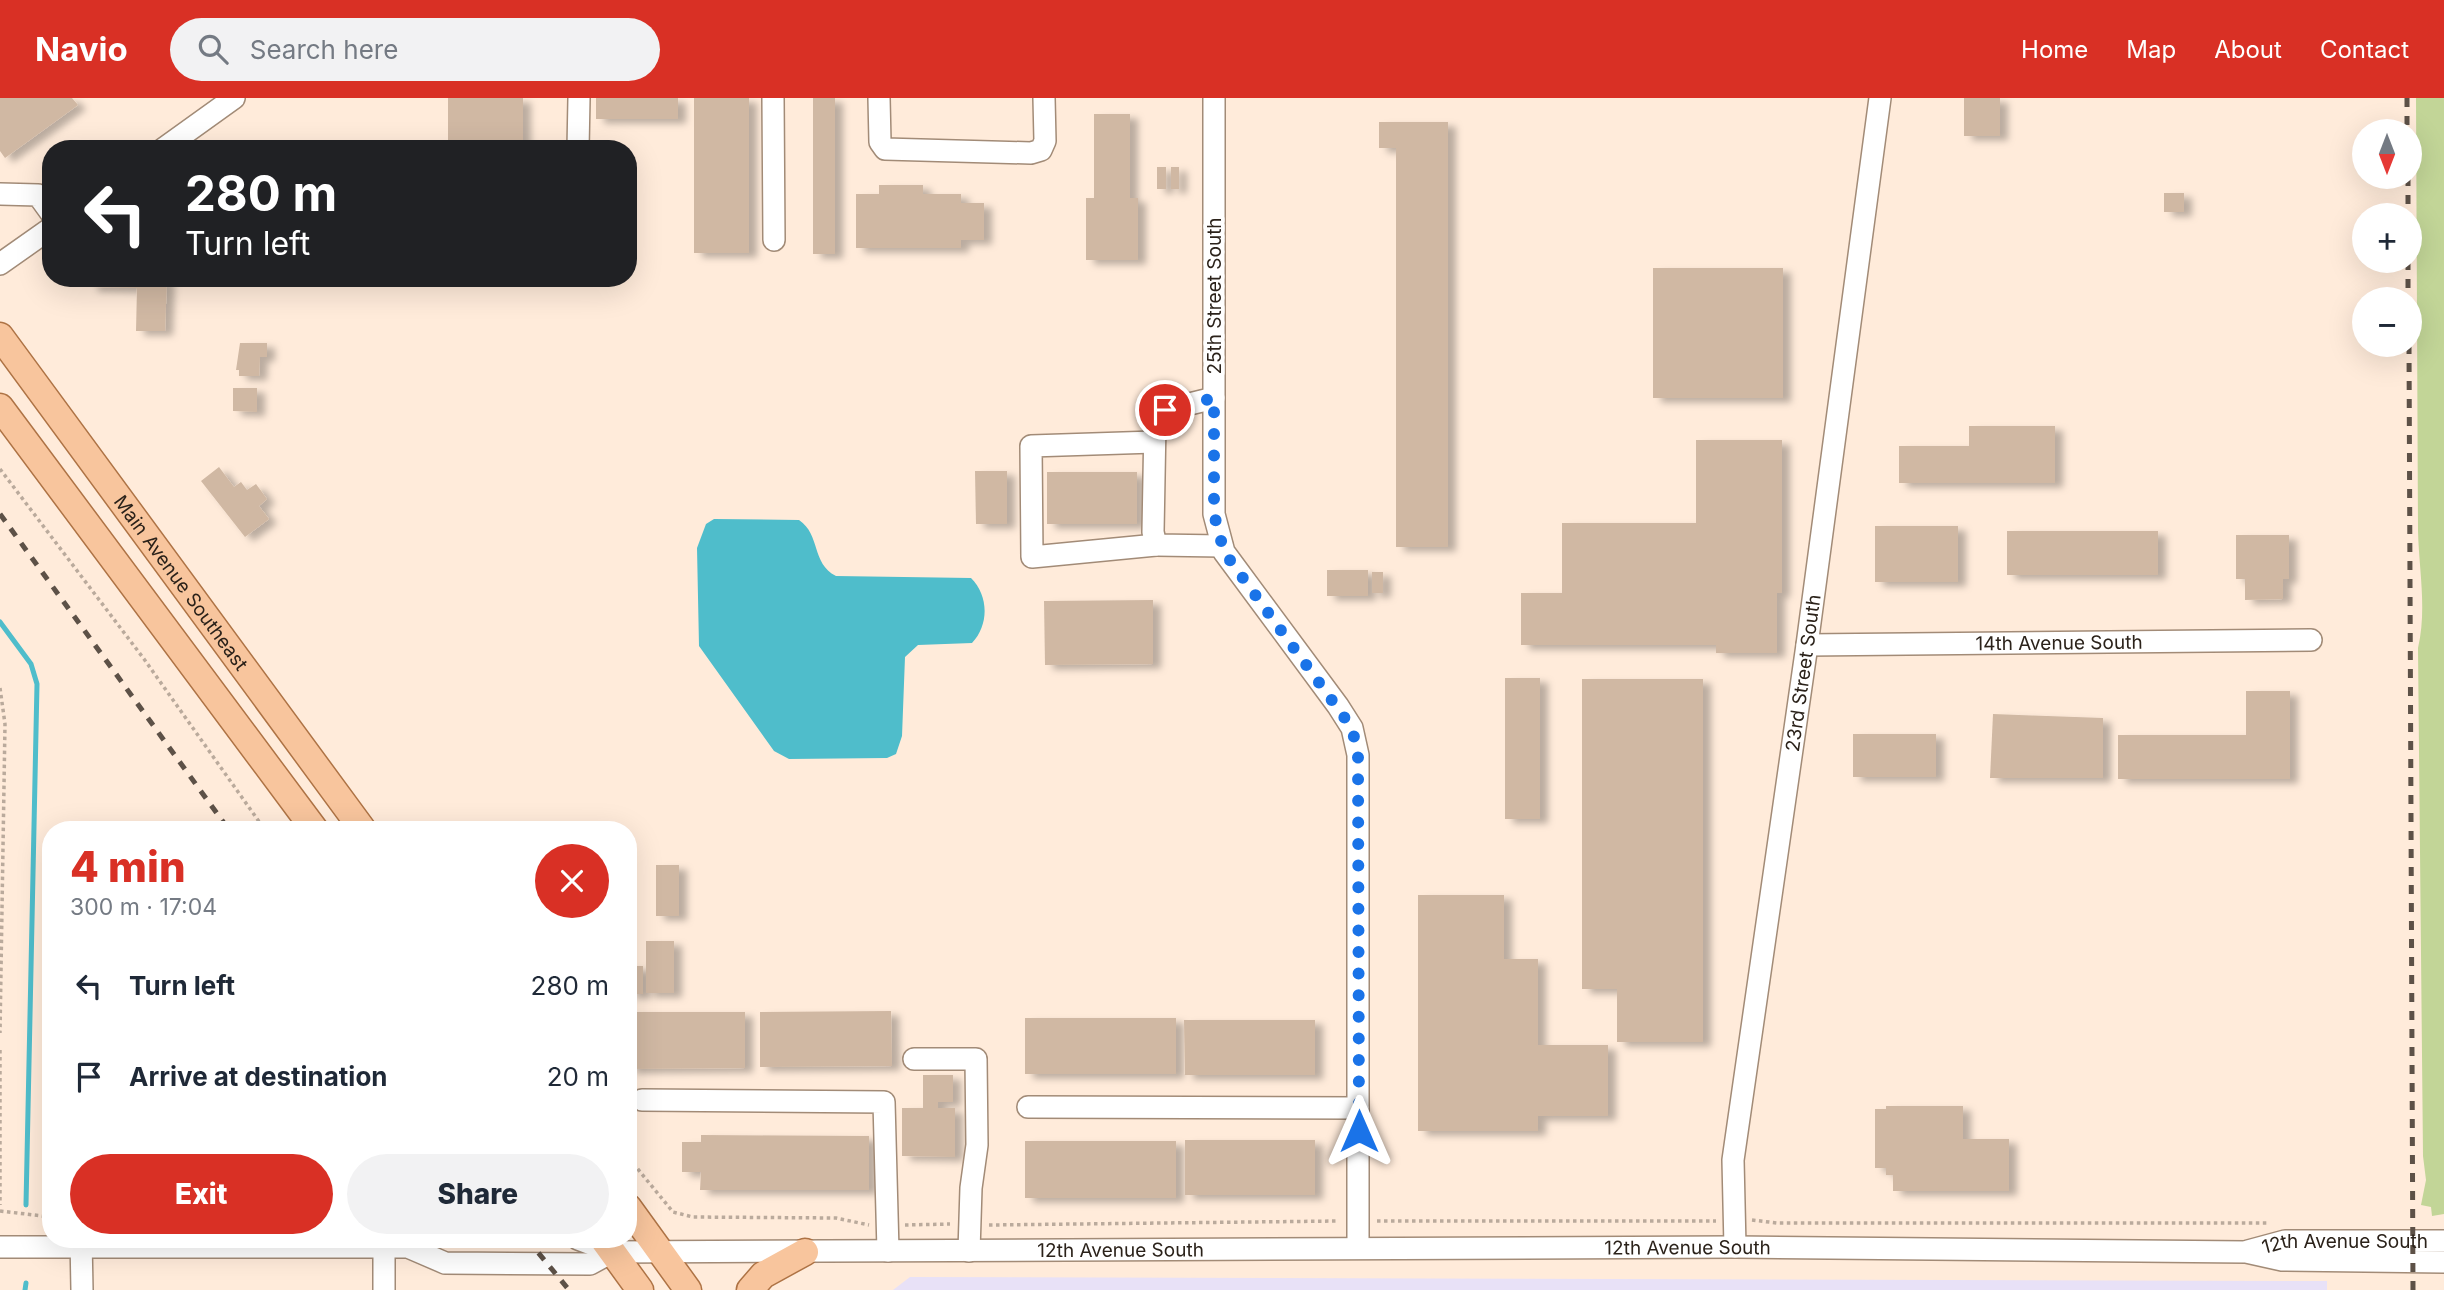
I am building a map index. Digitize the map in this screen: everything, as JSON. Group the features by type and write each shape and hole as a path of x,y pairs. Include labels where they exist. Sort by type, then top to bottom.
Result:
{"main road":[{"name":"Main Avenue Southeast","path":"0,336 356,821"},
{"name":"Main Avenue Southeast","path":"0,407 308,821"},
{"path":"637,1220 688,1290"},
{"path":"609,1248 640,1290"},
{"path":"750,1290 763,1275 805,1252"}],"street":[{"path":"176,140 234,98"},
{"path":"578,140 579,98"},
{"path":"772,98 774,240"},
{"path":"878,98 880,142 885,149 1031,153 1041,150 1045,141 1044,98"},
{"name":"25th Street South","path":"1214,98 1214,514 1222,546 1352,728 1358,755 1359,1248"},
{"name":"23rd Street South","path":"1735,1247 1733,1160 1807,645 1880,98"},
{"path":"0,194 38,195 42,201"},
{"path":"0,264 42,234"},
{"path":"1156,545 1153,531 1155,423 1165,410 1214,398"},
{"path":"1154,442 1031,446 1032,557 1156,545 1222,546"},
{"name":"14th Avenue South","path":"1807,645 2311,640"},
{"path":"914,1059 976,1059 977,1145 969,1251"},
{"path":"642,1100 884,1102 888,1251"},
{"path":"1028,1107 1359,1108"},
{"name":"12th Avenue South","path":"2246,1252 2286,1241 2444,1241"},
{"name":"12th Avenue South","path":"0,1247 42,1245"},
{"name":"12th Avenue South","path":"630,1248 660,1252 805,1252 1735,1247 2246,1252 2283,1260 2444,1262"},
{"path":"81,1248 82,1290"},
{"path":"384,1248 384,1290"},
{"name":"12th Avenue South","path":"424,1248 445,1263 590,1264 604,1248"}],"path":[{"path":"0,470 144,659 259,821"},
{"path":"0,688 5,724 0,1033"},
{"path":"0,1050 0,1205"},
{"path":"637,1168 673,1212 693,1217 836,1218 867,1225 1057,1226 1200,1220 2277,1223"},
{"path":"0,1211 42,1216"}],"shaded area":[{"path":"910,1277 2327,1281 2327,1290 893,1290"}],"green space":[{"path":"2416,98 2444,98 2444,1214 2432,1216 2431,1207 2421,1205 2426,1180 2423,1156 2418,648 2422,604 2418,531 2417,357 2422,357 2422,287 2417,287 2417,273 2422,273 2422,203 2416,203 2416,189 2422,189 2422,119 2416,119"}],"water":[{"path":"714,519 799,520 811,533 823,564 836,576 971,578 977,585 985,610 982,628 972,643 918,645 905,657 902,736 896,754 887,758 789,759 774,751 699,646 697,548 706,524"}],"building":[{"path":"0,98 72,98 78,105 5,158 0,151"},
{"path":"448,98 523,98 523,140 448,140"},
{"path":"596,98 678,98 678,119 596,119"},
{"path":"694,98 749,98 749,253 694,253"},
{"path":"813,98 835,98 835,254 813,254"},
{"path":"1964,98 2000,98 2000,136 1964,136"},
{"path":"1094,114 1130,114 1130,198 1138,198 1138,260 1086,260 1086,198 1094,198"},
{"path":"1379,122 1448,122 1448,547 1396,547 1396,148 1379,148"},
{"path":"1157,167 1166,167 1166,189 1157,189"},
{"path":"1171,167 1179,167 1179,189 1171,189"},
{"path":"879,185 923,185 923,194 961,194 961,203 984,203 984,240 961,240 961,248 856,248 856,194 879,194"},
{"path":"2164,193 2184,193 2184,212 2164,212"},
{"path":"1653,268 1783,268 1783,398 1653,398"},
{"path":"90,287 167,287 165,331 136,331 137,288"},
{"path":"240,343 267,343 267,357 260,357 259,376 239,376 239,370 236,370"},
{"path":"233,388 257,388 257,412 233,411"},
{"path":"1969,426 2055,426 2055,483 1899,483 1899,446 1969,446"},
{"path":"1696,440 1782,440 1782,593 1777,593 1777,653 1716,653 1716,645 1521,645 1521,593 1562,593 1562,523 1696,523"},
{"path":"219,467 234,487 241,482 247,490 256,484 267,499 259,506 269,519 245,537 201,481"},
{"path":"975,471 1007,471 1007,524 976,524"},
{"path":"1047,472 1137,472 1137,524 1047,524"},
{"path":"1875,526 1958,526 1958,582 1875,582"},
{"path":"2007,531 2158,531 2158,575 2007,575"},
{"path":"2236,535 2289,535 2289,579 2283,579 2283,599 2245,600 2245,579 2236,579"},
{"path":"1327,570 1368,570 1368,596 1327,596"},
{"path":"1372,572 1383,572 1383,593 1372,593"},
{"path":"1153,600 1153,664 1045,665 1044,601"},
{"path":"1505,678 1540,678 1540,819 1505,819"},
{"path":"1582,679 1703,679 1703,1042 1617,1042 1617,989 1582,989"},
{"path":"2246,691 2290,691 2290,779 2118,779 2118,735 2246,735"},
{"path":"1993,714 2103,718 2103,778 1990,778"},
{"path":"1853,734 1936,734 1936,777 1853,777"},
{"path":"656,865 679,865 679,916 656,916"},
{"path":"1418,895 1504,895 1504,959 1538,959 1538,1045 1608,1045 1608,1116 1538,1116 1538,1131 1418,1131"},
{"path":"646,941 674,941 674,993 646,993"},
{"path":"637,966 643,966 643,994 637,994"},
{"path":"891,1011 892,1066 760,1067 760,1012"},
{"path":"637,1012 745,1012 745,1068 637,1069"},
{"path":"1025,1018 1176,1018 1176,1074 1025,1074"},
{"path":"1184,1020 1315,1020 1315,1075 1185,1075"},
{"path":"923,1075 953,1075 953,1102 938,1102 938,1108 955,1108 955,1157 902,1156 902,1108 923,1108"},
{"path":"1886,1106 1963,1106 1963,1139 2009,1139 2009,1191 1893,1191 1893,1175 1886,1175 1886,1168 1875,1168 1875,1109 1886,1109"},
{"path":"701,1135 869,1136 869,1190 700,1190 701,1172 682,1172 682,1142 701,1142"},
{"path":"1185,1140 1315,1140 1315,1195 1185,1195"},
{"path":"1025,1141 1176,1141 1176,1198 1025,1198"}],"waterway":[{"path":"0,622 31,664 37,684 26,1205"},
{"path":"25,1290 26,1283"}],"railway":[{"path":"2407,98 2407,119"},
{"path":"2408,189 2408,203"},
{"path":"2408,273 2408,287"},
{"path":"2409,357 2413,1290"},
{"path":"0,514 222,821"},
{"path":"534,1248 569,1290"}],"route":[{"path":"1165,410 1214,398 1214,514 1224,552 1352,728 1358,755 1359,1131"}]}
